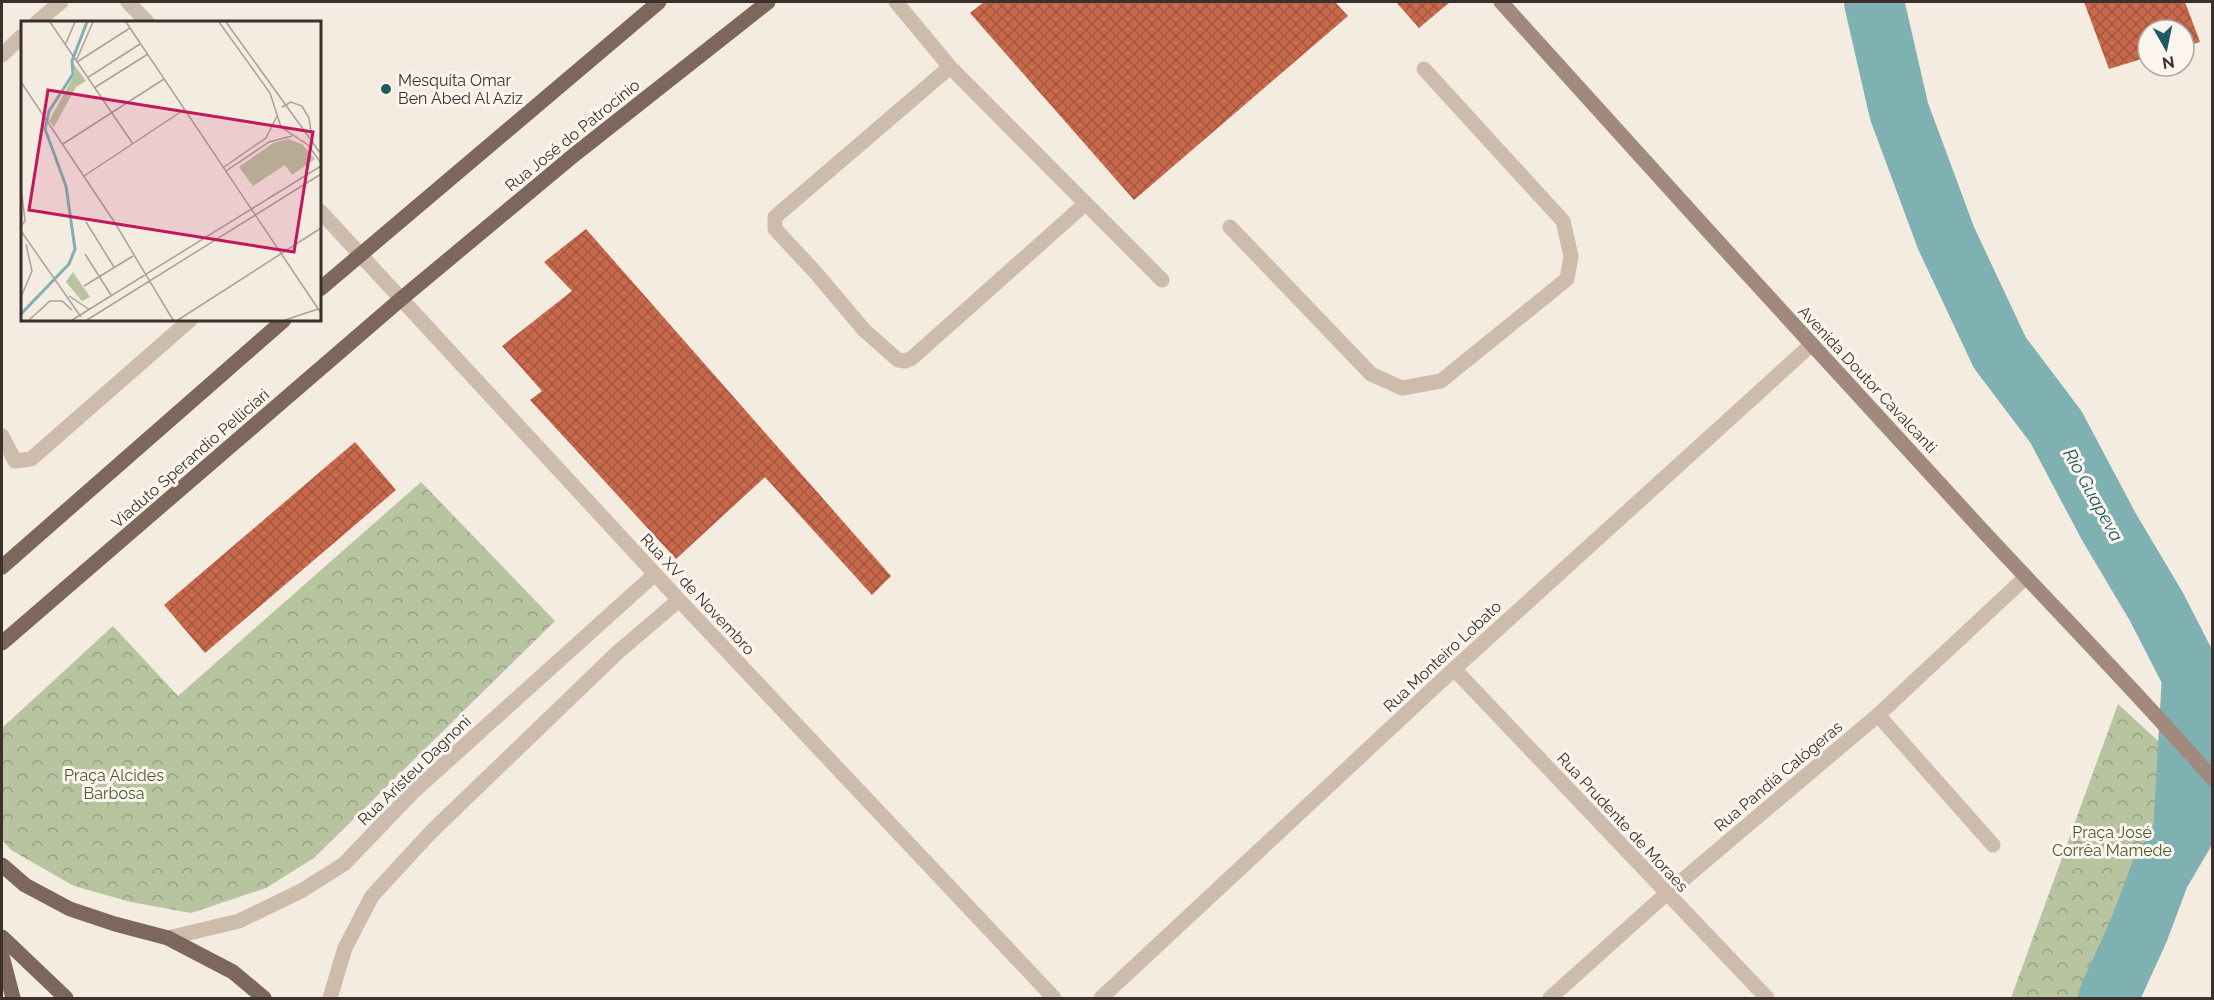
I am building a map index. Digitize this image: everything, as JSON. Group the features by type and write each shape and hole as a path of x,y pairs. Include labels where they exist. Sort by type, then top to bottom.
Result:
{"main road":[{"path":"321,288 659,2"},
{"name":"Rua José do Patrocínio","path":"401,299 565,163 768,2"},
{"name":"Avenida Doutor Cavalcanti","path":"1501,2 2026,577 2160,718 2212,778"},
{"name":"Viaduto Sperandio Pelliciari","path":"2,643 401,299"},
{"path":"2,567 283,321"},
{"path":"2,865 25,885 70,909 168,938 233,972 264,999"},
{"path":"2,937 66,999"},
{"path":"2,956 13,999"}],"street":[{"path":"38,21 61,2"},
{"path":"128,2 146,21"},
{"path":"896,2 950,67 1162,280"},
{"path":"2,55 21,37"},
{"path":"950,67 775,217 775,230 816,273 864,330 898,360 905,361 912,358 1085,204"},
{"path":"1230,227 1371,374 1402,388 1441,381 1567,279 1572,256 1563,221 1424,69"},
{"name":"Rua XV de Novembro","path":"321,212 679,600 1054,999"},
{"path":"2,436 15,461 31,459 189,321"},
{"name":"Rua Monteiro Lobato","path":"1101,999 1454,669 1812,344"},
{"name":"Rua Aristeu Dagnoni","path":"168,938 239,921 302,891 345,864 412,793 655,574"},
{"name":"Rua Pandiá Calógeras","path":"1550,999 1666,894 1878,715 2026,577"},
{"path":"330,999 345,948 372,896 448,815 618,652 679,600"},
{"name":"Rua Prudente de Moraes","path":"1454,669 1767,999"},
{"path":"1878,715 1993,845"}],"green space":[{"name":"Praça Alcides Barbosa","path":"421,482 555,621 314,858 266,888 191,913 131,902 74,886 11,850 2,840 2,728 113,626 178,696"},
{"name":"Praça José Corrêa Mamede","path":"2118,704 2169,751 2150,854 2084,998 2011,998"}],"building":[{"path":"984,2 1335,2 1348,16 1134,200 970,13"},
{"path":"1396,2 1450,2 1419,28"},
{"path":"2084,2 2185,2 2191,18 2136,18 2136,61 2109,69"},
{"path":"2196,31 2200,42 2196,43"},
{"path":"586,229 891,576 872,595 765,477 676,559 530,400 542,391 502,346 572,291 544,262"},
{"path":"355,442 396,490 205,653 164,605"}],"waterway":[{"name":"Rio Guapeva","path":"1874,2 1899,111 1946,238 2000,353 2056,427 2109,527 2156,606 2192,676 2183,835 2160,874 2139,930 2108,998"}],"place":[{"name":"Mesquita Omar Ben Abed Al Aziz","path":"386,89"}]}
